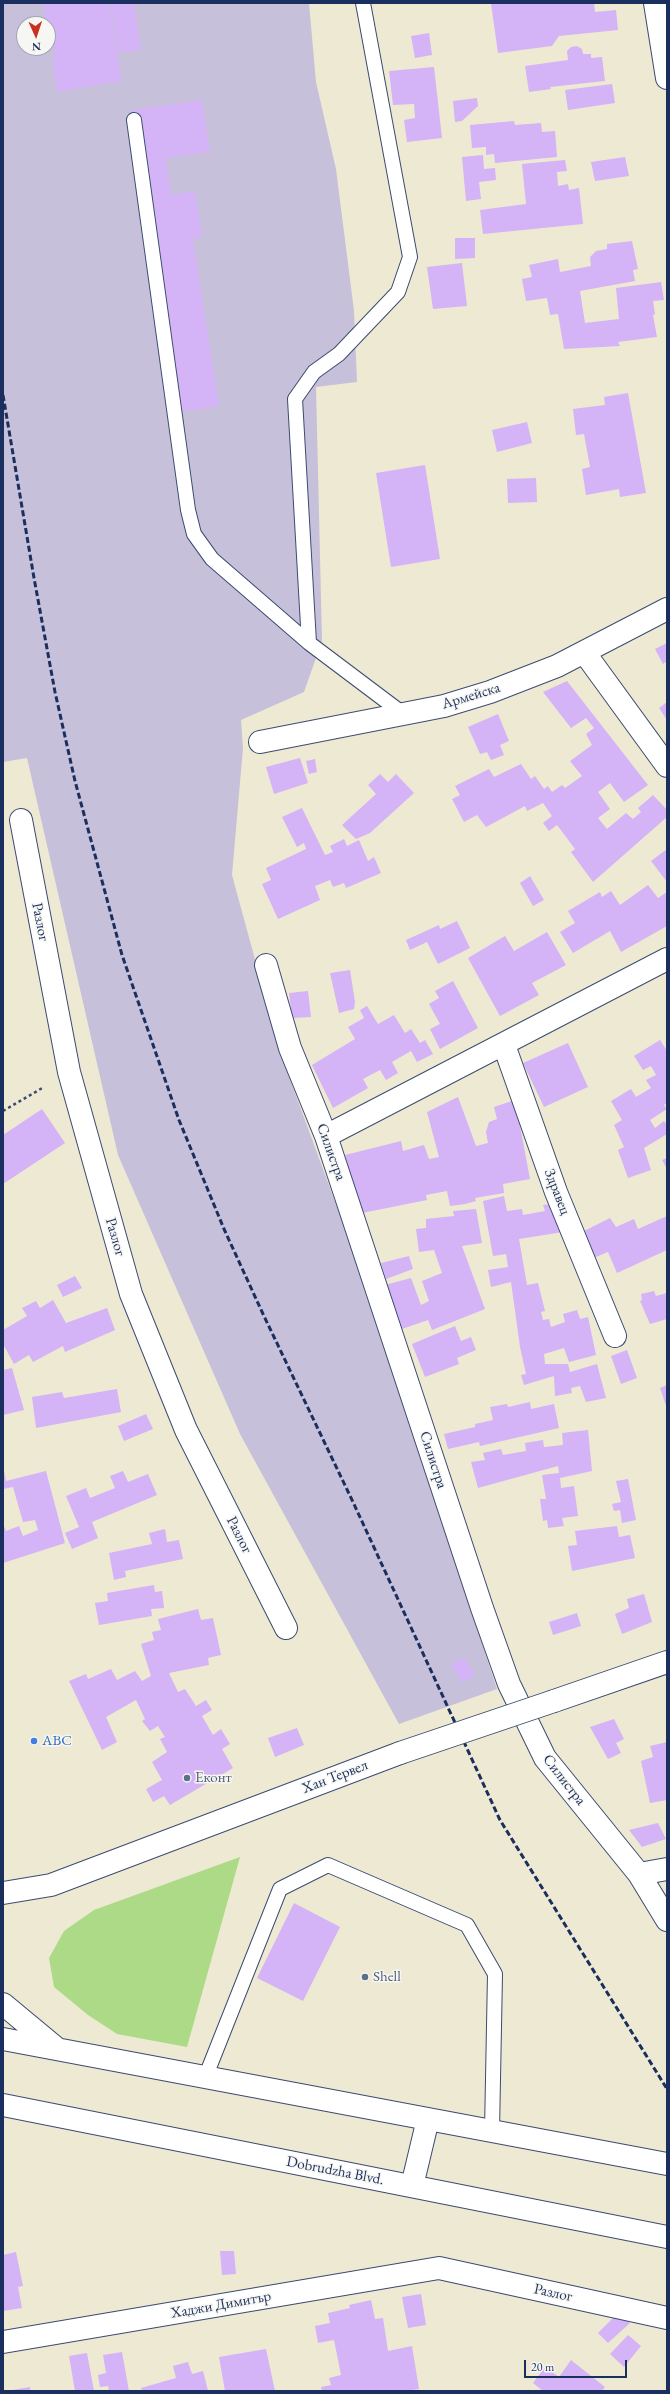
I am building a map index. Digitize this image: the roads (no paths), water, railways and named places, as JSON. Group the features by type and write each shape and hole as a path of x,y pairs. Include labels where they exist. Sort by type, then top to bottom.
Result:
{"street":[{"path":"655,3 667,78"},
{"name":"Армейска","path":"260,742 444,706 490,692 557,666 667,609"},
{"path":"584,652 667,766"},
{"name":"Разлог","path":"21,820 69,1072 131,1294 186,1430 286,1628"},
{"path":"326,1136 504,1045 667,959"},
{"name":"Силистра","path":"266,965 290,1048 326,1136 482,1608 509,1684 545,1758 640,1874 667,1920"},
{"name":"Здравец","path":"504,1045 556,1192 615,1336"},
{"name":"Хан Тервел","path":"3,1893 51,1885 400,1753 667,1662"},
{"path":"640,1874 667,1869"},
{"path":"3,2004 58,2050"},
{"path":"3,2039 667,2164"},
{"name":"Dobrudzha Blvd.","path":"3,2105 667,2237"},
{"path":"3,2122 43,2112"},
{"path":"412,2186 428,2119"},
{"name":"Разлог","path":"439,2268 667,2318"},
{"name":"Хаджи Димитър","path":"3,2342 439,2268"}],"lane":[{"path":"309,643 295,399 314,372 339,354 398,292 410,257 363,3"},
{"path":"134,120 188,510 194,534 212,559 309,643 402,713"},
{"path":"204,2078 280,1889 328,1866 467,1925 495,1974 492,2131"}],"railway":[{"path":"3,395 55,692 75,781 122,955 179,1120 224,1229 353,1502 500,1820 667,2089"}],"place":[{"name":"ABC","path":"34,1741"},
{"name":"Еконт","path":"187,1778"},
{"name":"Shell","path":"365,1977"}]}
